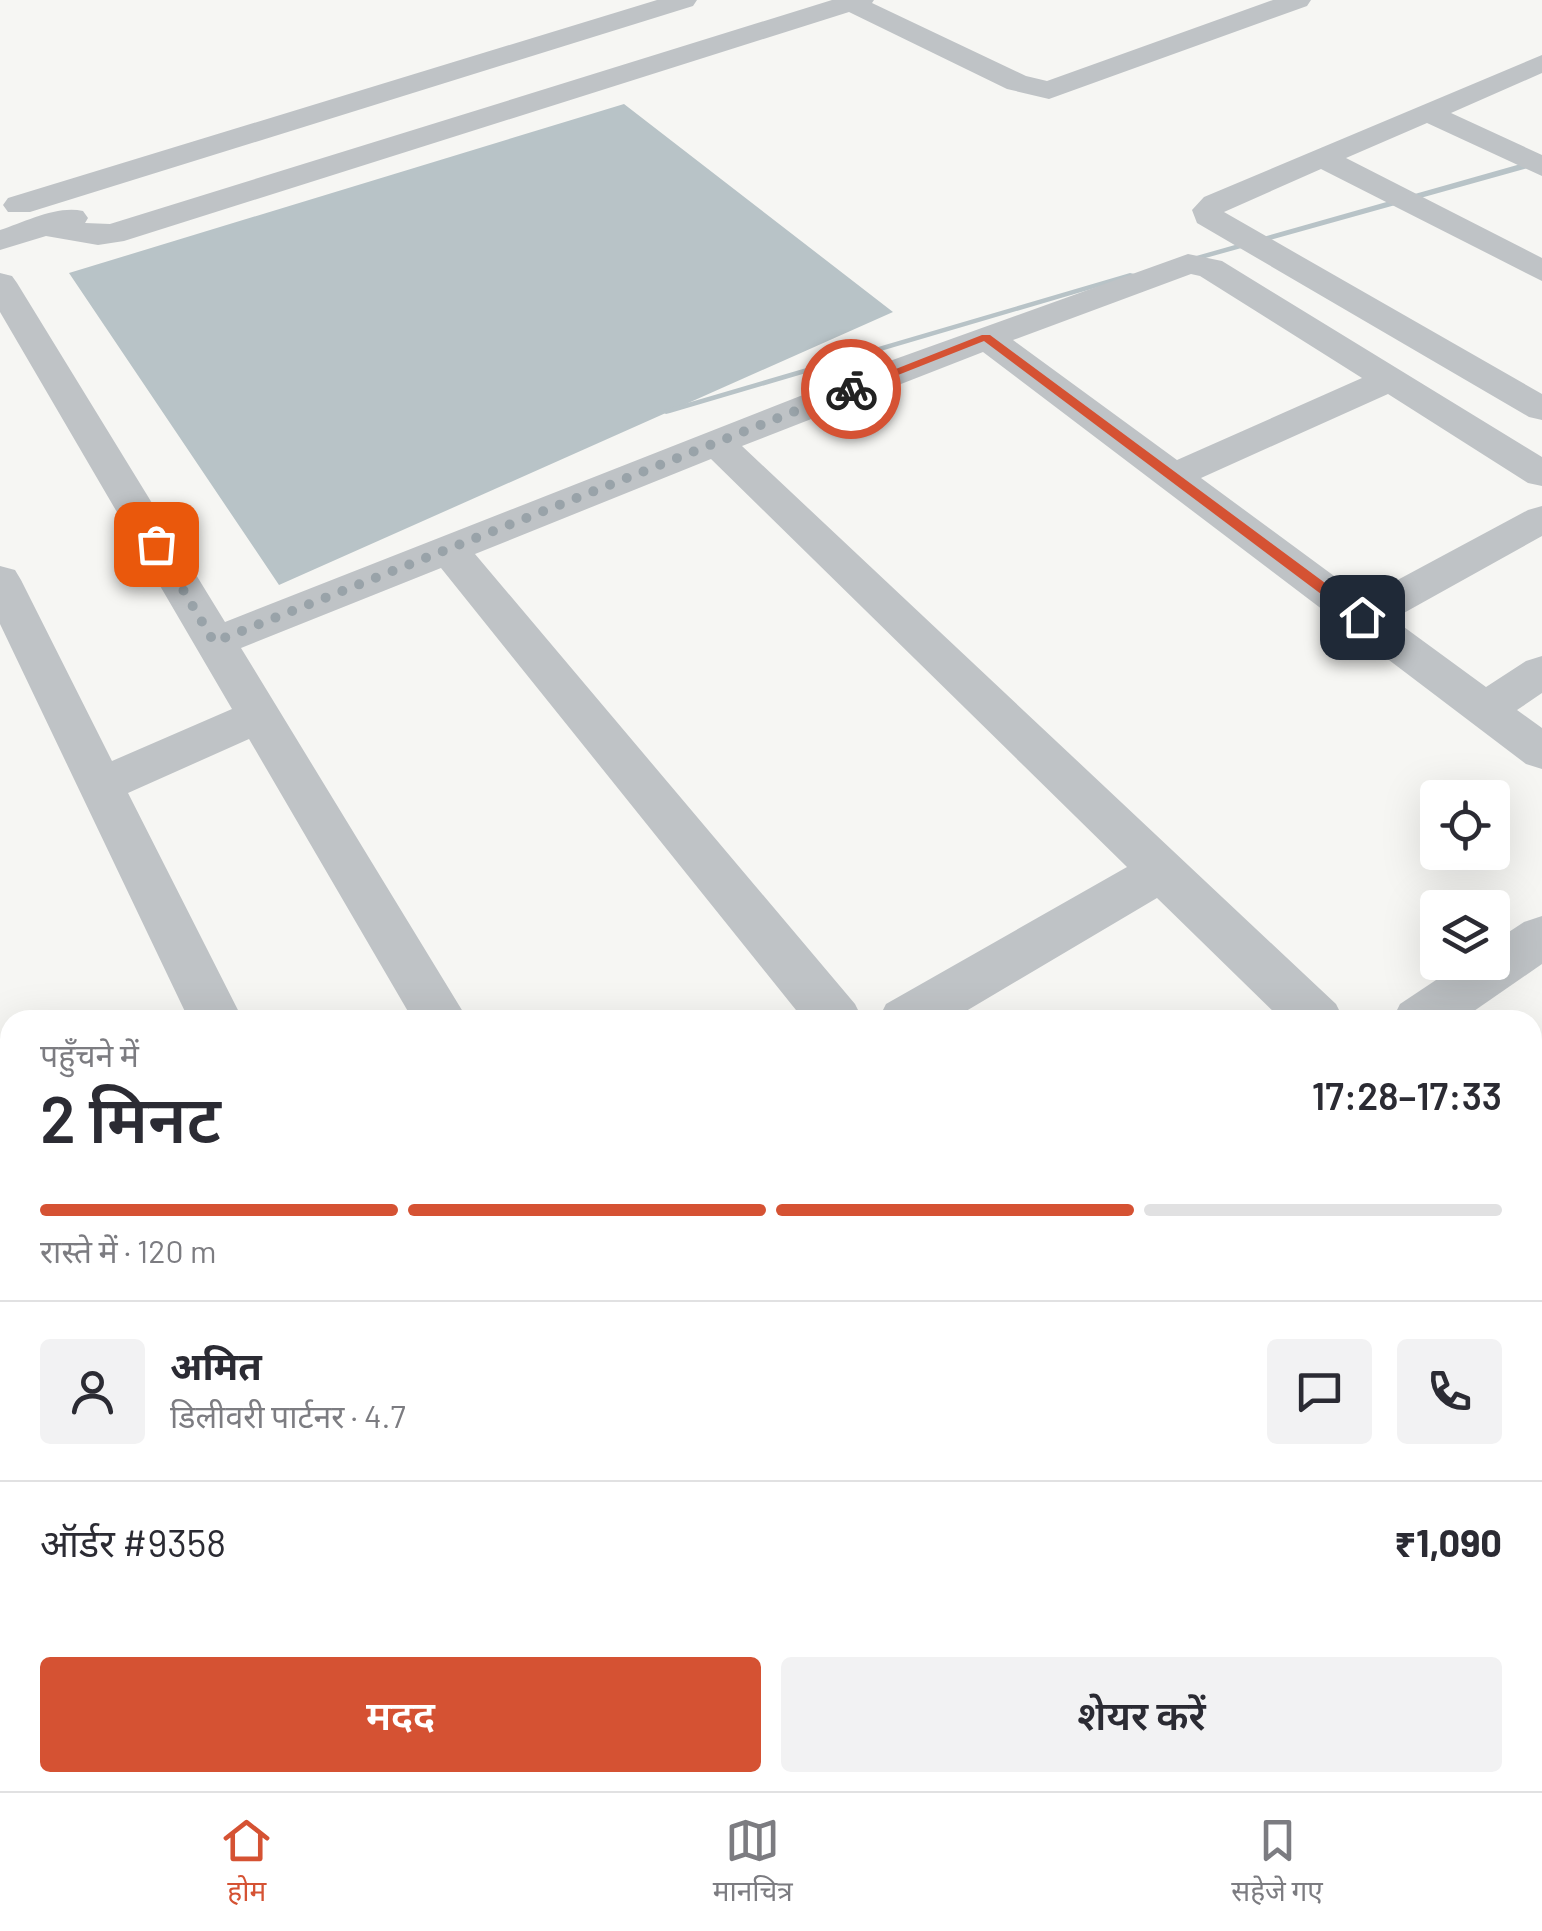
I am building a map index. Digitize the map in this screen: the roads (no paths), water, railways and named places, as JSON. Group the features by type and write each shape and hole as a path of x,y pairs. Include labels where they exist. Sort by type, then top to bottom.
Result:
{"street":[{"path":"298,90 606,0"},
{"path":"19,206 684,0"},
{"path":"19,206 779,0"},
{"path":"19,206 98,236 114,234 852,1 1017,83 1049,90 1298,0"},
{"path":"1533,74 1426,112 1320,157 1215,204 1208,210 1208,216 1542,409"},
{"path":"1426,112 1542,166"},
{"path":"1320,157 1542,271"},
{"path":"0,240 38,177 54,164"},
{"path":"214,642 986,337 1188,264 1199,264 1542,474"},
{"path":"0,283 435,1010"},
{"path":"986,337 1542,752"},
{"path":"1174,476 1389,380"},
{"path":"716,442 1307,1010"},
{"path":"1362,617 1542,519"},
{"path":"448,549 828,1010"},
{"path":"0,580 211,1010"},
{"path":"1485,709 1542,672"},
{"path":"100,786 259,716"},
{"path":"922,1010 1162,871"},
{"path":"1434,1010 1542,938"}],"waterway":[{"path":"1180,262 1542,161"},
{"path":"666,411 1134,275"}]}
